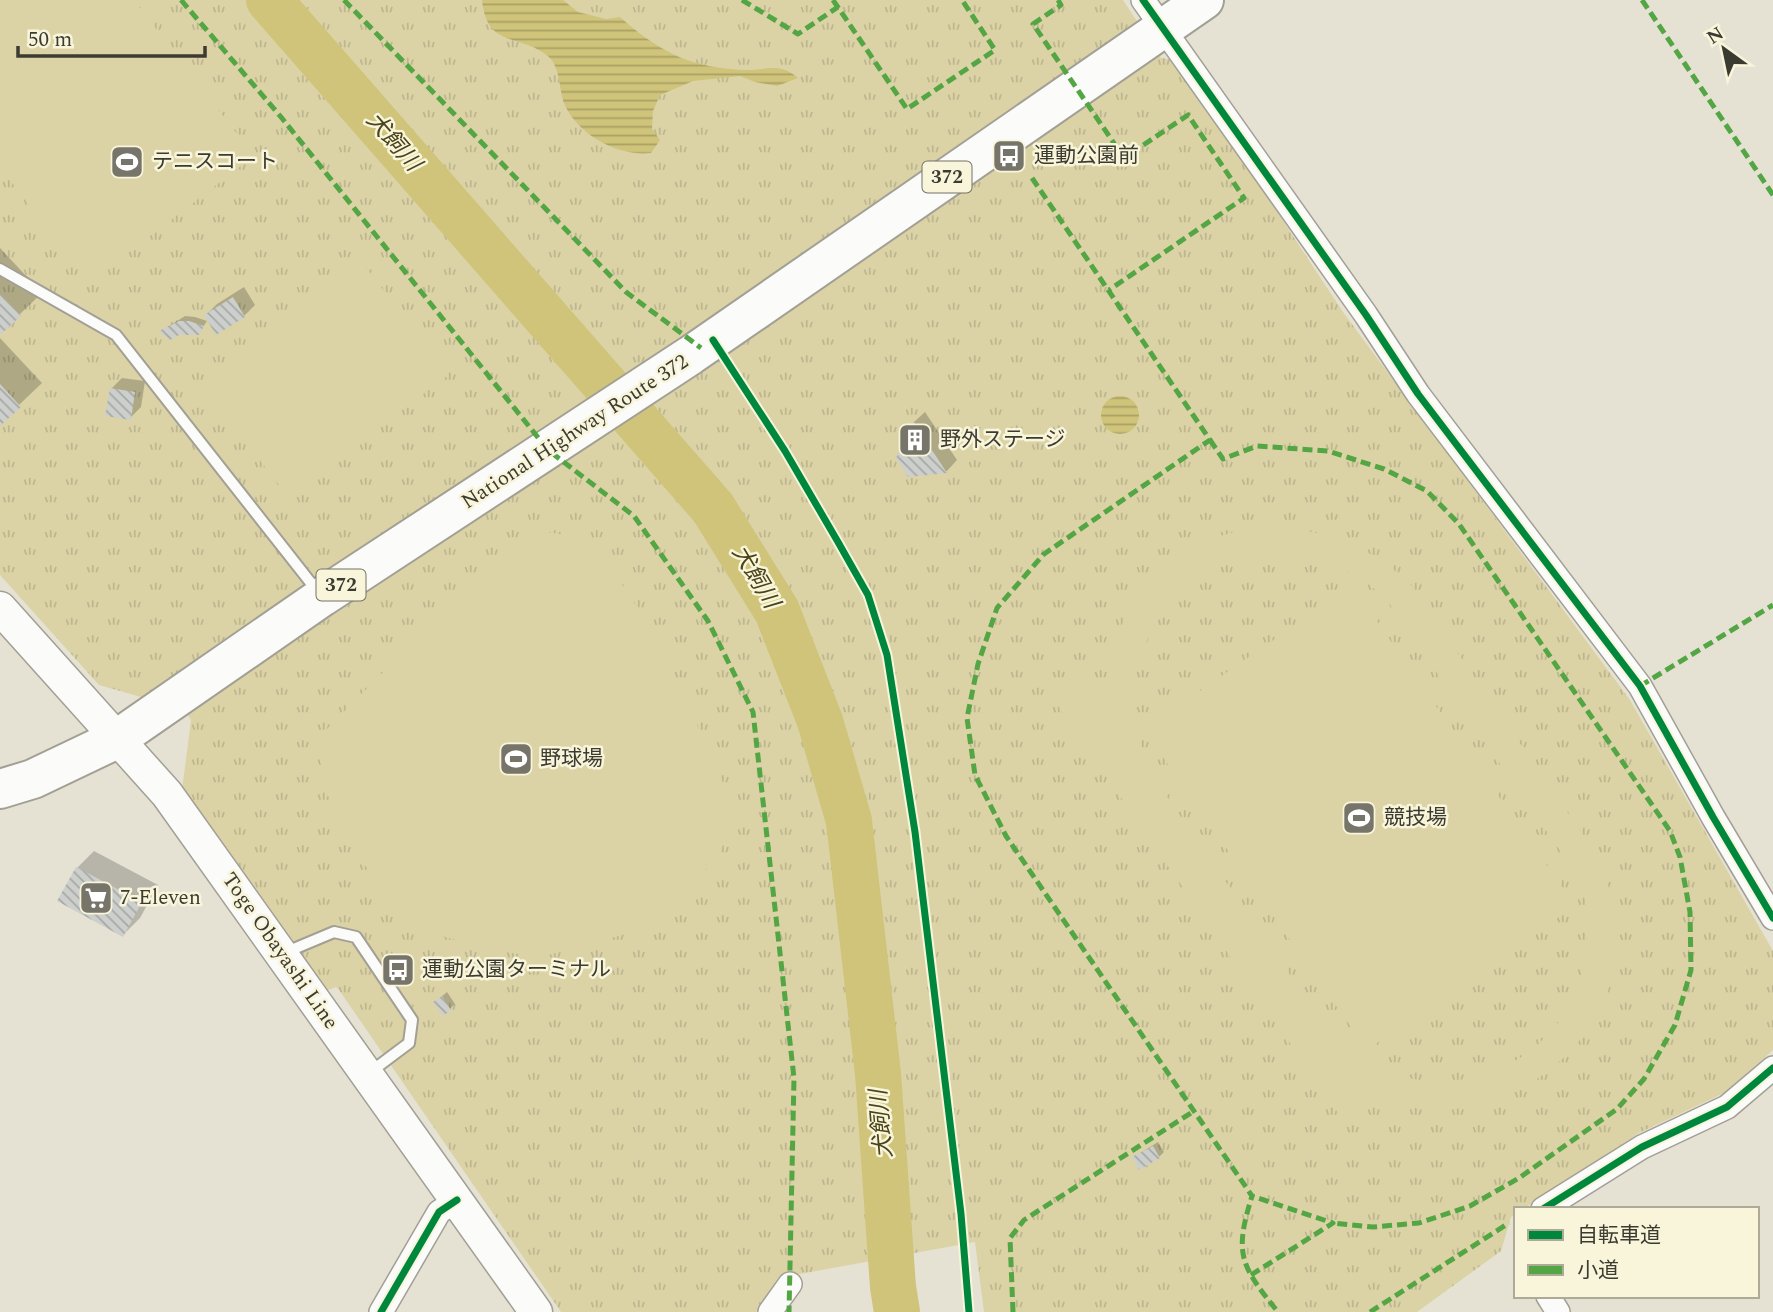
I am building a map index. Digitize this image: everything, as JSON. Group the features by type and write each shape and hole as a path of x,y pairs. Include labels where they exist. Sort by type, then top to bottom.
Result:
{"highway":[{"name":"National Highway Route 372","path":"0,789 33,779 117,739 322,597 691,355 1153,14 1204,0"}],"main road":[{"name":"Toge Obayashi Line","path":"0,608 167,794 536,1312"}],"street":[{"path":"1153,14 1418,394 1640,686 1773,918"},
{"path":"1546,1207 1642,1147 1727,1107 1773,1068"},
{"path":"381,1312 439,1212 457,1200"},
{"path":"770,1312 790,1284"}],"lane":[{"path":"0,269 116,335 322,597"},
{"path":"282,954 334,932 356,937 412,1020 409,1043 368,1074"}],"green space":[{"path":"0,0 1123,0 1161,58 1177,60 1343,312 1630,700 1773,951 1773,1050 1724,1093 1639,1133 1526,1207 1514,1207 1514,1215 1511,1217 1501,1251 1417,1312 984,1312 975,1242 778,1278 756,1312 561,1312 339,990 336,987 324,992 182,790 191,720 169,685 148,699 99,685 0,575"},
{"name":"テニスコート","path":"0,0 134,0 254,156 89,283 0,167"},
{"path":"361,261 448,375 288,497 201,383"},
{"path":"1279,527 1317,533 1351,544 1382,561 1411,585 1594,851 1601,867 1616,921 1608,991 1596,1017 1579,1041 1559,1062 1512,1093 1457,1109 1413,1107 1371,1095 1340,1116 1047,690 1076,669 1104,709 1115,640 1131,609 1156,580 1185,555 1215,538","holes":["1255,557 1298,557 1327,563 1353,574 1388,602 1572,868 1583,892 1587,934 1583,971 1570,1004 1550,1032 1525,1054 1495,1071 1462,1080 1426,1081 1390,1073 1348,1047 1326,1027 1150,772 1135,723 1133,693 1144,648 1154,627 1184,590 1202,575 1223,564"]},
{"name":"野球場","path":"545,532 591,538 660,642 736,812 719,855 677,901 622,935 541,957 498,951 445,937 391,899 350,846 322,782 319,737 461,593"},
{"name":"競技場","path":"1352,585 1575,906 1367,1050 1144,730"}],"shaded area":[{"path":"482,0 563,0 578,12 606,19 620,17 661,48 696,63 737,70 779,68 798,78 777,86 740,76 693,81 660,95 653,111 652,129 660,140 651,153 626,151 600,142 579,125 564,103 553,61 538,49 498,33 485,16"},
{"path":"1120,396 1133,402 1139,415 1133,428 1120,434 1107,428 1101,415 1107,402"}],"building":[{"path":"0,294 21,316 0,335"},
{"path":"233,297 245,317 216,335 204,315"},
{"path":"179,321 204,326 199,335 179,335 170,340 159,331"},
{"path":"0,384 21,407 0,426"},
{"path":"110,388 135,392 131,420 105,416"},
{"name":"野外ステージ","path":"913,421 947,473 908,477 896,458"},
{"path":"76,867 142,902 123,937 57,901"},
{"path":"442,996 451,1010 443,1016 433,1002"},
{"path":"1153,1146 1160,1158 1139,1170 1132,1157"}],"waterway":[{"name":"犬飼川","path":"269,0 713,508 777,611 820,721 849,821 878,1074 897,1312"}],"marked path":[{"path":"181,0 281,117 548,450 634,516 708,621 753,712 794,1078 789,1312"},
{"path":"344,0 626,292 701,348"},
{"path":"742,0 798,34 838,7"},
{"path":"833,0 907,109 995,50 962,0"},
{"path":"1058,0 1061,5 1033,24 1124,158 1188,115 1244,198 1109,290"},
{"path":"1642,0 1773,195"},
{"path":"1032,178 1210,440 1044,554 997,608 978,664 967,718 975,775 1006,836 1252,1196 1243,1232 1244,1258 1255,1282 1278,1312"},
{"path":"1210,440 1223,459 1257,446 1328,451 1384,469 1427,491 1459,524 1670,831 1680,857 1690,912 1691,970 1675,1025 1644,1079 1617,1109 1519,1178 1470,1206 1419,1223 1373,1227 1333,1223"},
{"path":"1640,686 1773,605"},
{"path":"1013,1312 1010,1238 1024,1220 1194,1111"},
{"path":"1251,1275 1333,1223 1252,1196"},
{"path":"1370,1312 1509,1223"}],"cycle path":[{"path":"1143,0 1366,315 1418,394 1640,686 1773,918"},
{"path":"713,340 785,451 868,595 887,655 915,832 961,1214 969,1312"},
{"path":"1546,1207 1642,1147 1727,1107 1773,1068"},
{"path":"381,1312 439,1212 457,1200"}],"place":[{"name":"運動公園前","path":"1009,156"},
{"name":"テニスコート","path":"127,162"},
{"name":"野外ステージ","path":"915,440"},
{"name":"野球場","path":"516,759"},
{"name":"競技場","path":"1359,818"},
{"name":"7-Eleven","path":"96,898"},
{"name":"運動公園ターミナル","path":"398,970"}]}
